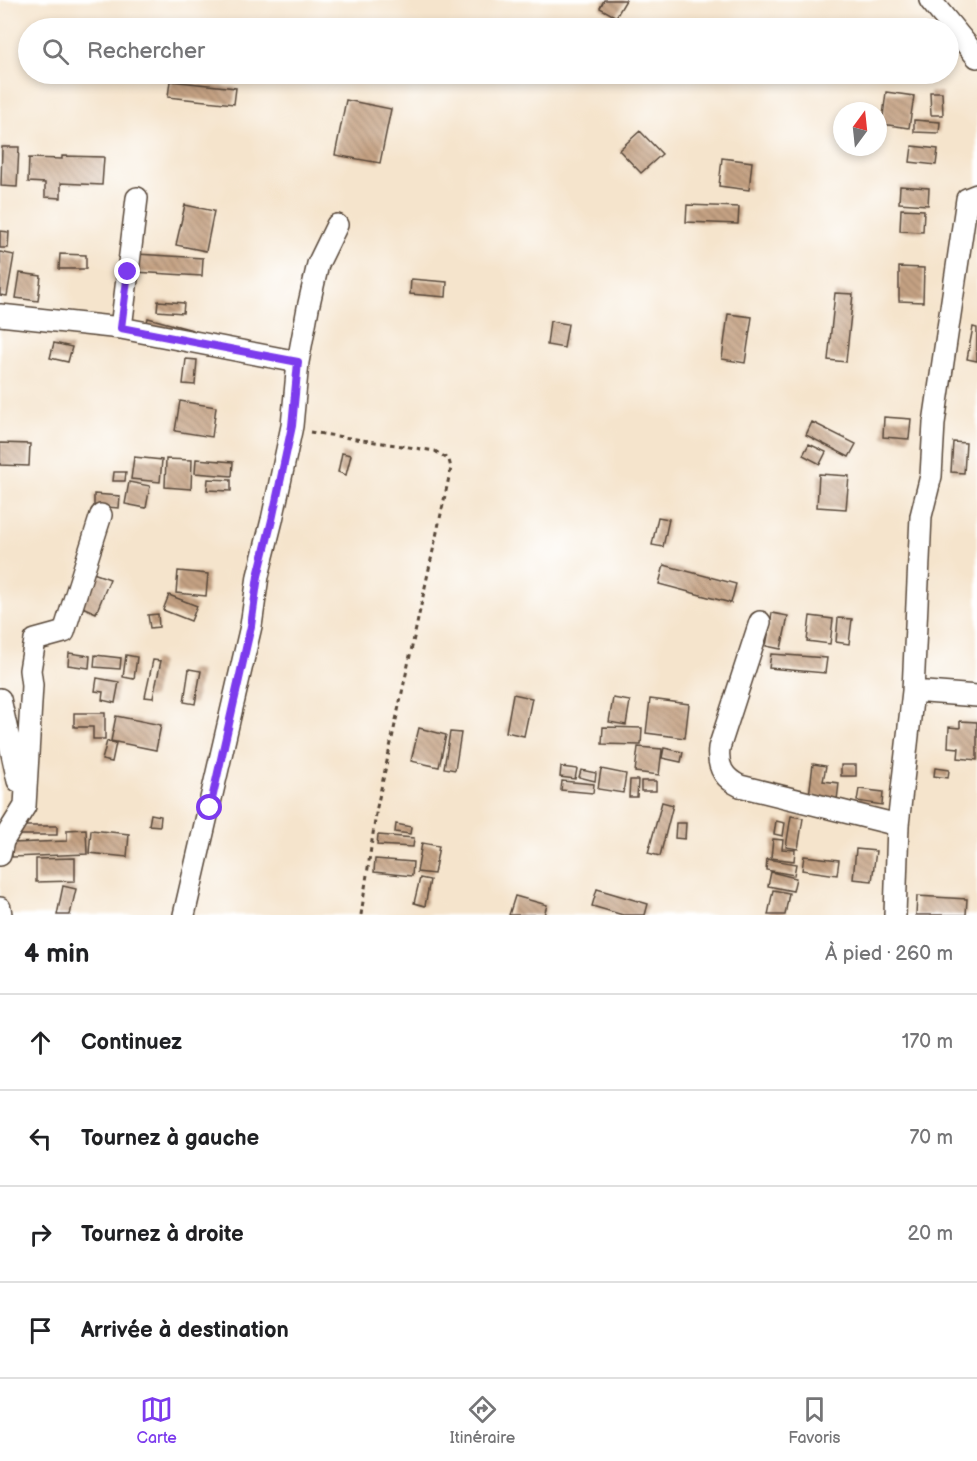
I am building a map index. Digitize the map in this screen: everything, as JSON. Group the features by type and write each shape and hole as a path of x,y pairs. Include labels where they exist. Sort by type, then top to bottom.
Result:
{"street":[{"path":"930,0 945,18"},
{"path":"959,35 977,57"},
{"path":"895,915 898,825 913,691 921,516 931,476 934,423 968,199 977,195"},
{"path":"121,328 137,198"},
{"path":"184,915 251,626 258,576 292,426 298,362 318,264 337,225"},
{"path":"0,315 121,328 298,362"},
{"path":"0,855 3,841 25,806 32,685 30,670 35,640 64,632 101,515"},
{"path":"760,622 720,748 718,760 722,771 730,781 740,786 898,825"},
{"path":"913,691 977,696"},
{"path":"0,699 25,806"},
{"path":"0,908 1,915"}],"path":[{"path":"292,426 321,435 435,451 449,460 451,468 377,807 361,915"}],"building":[{"path":"604,0 626,0 616,17 600,8"},
{"path":"170,84 236,88 234,104 168,97"},
{"path":"886,92 914,96 909,128 887,125 887,102 885,102"},
{"path":"930,92 942,92 943,115 931,115"},
{"path":"346,100 391,109 380,163 335,155"},
{"path":"914,120 940,122 939,133 914,132"},
{"path":"640,131 662,154 641,173 619,150"},
{"path":"912,146 938,149 936,165 910,162"},
{"path":"2,147 19,147 17,187 1,186"},
{"path":"62,156 104,157 102,185 61,183 61,198 45,197 45,183 28,182 29,158 62,159"},
{"path":"722,158 752,162 749,190 719,186"},
{"path":"900,186 929,188 928,205 899,203"},
{"path":"185,205 214,211 206,251 176,245"},
{"path":"687,205 739,207 738,224 686,222"},
{"path":"901,209 924,210 923,232 900,231"},
{"path":"0,231 9,232 8,248 0,248"},
{"path":"0,252 14,255 7,296 0,295"},
{"path":"60,254 86,255 86,269 59,269"},
{"path":"136,254 203,258 202,276 135,272"},
{"path":"899,267 924,268 923,302 899,301"},
{"path":"20,273 41,276 38,301 16,298"},
{"path":"411,279 447,282 446,297 410,294"},
{"path":"835,293 853,294 846,362 828,360"},
{"path":"158,301 184,303 183,313 157,311"},
{"path":"728,314 752,317 745,363 722,359"},
{"path":"148,318 193,330 191,338 146,327"},
{"path":"550,321 568,324 564,348 547,345"},
{"path":"973,327 977,328 977,361 967,359"},
{"path":"54,343 72,347 68,362 50,358"},
{"path":"186,359 197,360 195,385 183,384"},
{"path":"180,401 216,407 212,437 175,431"},
{"path":"884,417 911,419 909,439 883,437"},
{"path":"812,422 856,444 849,457 806,435"},
{"path":"953,442 966,443 964,473 951,472"},
{"path":"0,443 30,444 29,466 0,465"},
{"path":"809,444 826,452 820,464 803,455"},
{"path":"342,453 351,455 346,475 338,472"},
{"path":"134,457 162,460 160,482 131,479"},
{"path":"166,459 192,460 191,489 165,487"},
{"path":"196,459 233,462 232,476 195,473"},
{"path":"114,472 126,472 125,481 113,481"},
{"path":"819,474 849,476 846,509 817,507"},
{"path":"208,479 231,480 231,491 207,490"},
{"path":"129,482 150,486 146,508 125,504"},
{"path":"94,494 120,496 119,508 94,506"},
{"path":"658,517 669,519 663,547 652,545"},
{"path":"664,565 736,584 731,603 659,584"},
{"path":"178,571 208,574 206,596 176,593"},
{"path":"93,573 110,579 96,613 80,606"},
{"path":"169,595 197,606 191,621 163,610"},
{"path":"772,613 788,616 781,649 766,646"},
{"path":"158,614 159,627 150,628 148,615"},
{"path":"810,616 833,619 830,644 807,641"},
{"path":"838,618 852,619 849,644 836,642"},
{"path":"69,653 90,656 89,668 68,665"},
{"path":"771,654 827,658 825,673 769,668"},
{"path":"95,655 121,658 120,669 94,667"},
{"path":"126,655 137,657 134,679 123,677"},
{"path":"153,660 161,661 153,698 145,697"},
{"path":"189,669 201,671 195,704 184,702"},
{"path":"97,678 119,682 115,703 102,700 103,692 95,691"},
{"path":"513,694 532,698 524,736 506,732"},
{"path":"613,698 630,701 626,725 609,722"},
{"path":"650,699 689,704 685,738 646,733"},
{"path":"74,713 105,713 105,739 93,739 93,727 74,727"},
{"path":"116,716 161,725 156,750 111,741"},
{"path":"960,721 977,722 977,760 958,758 959,748 948,747 949,727 960,728"},
{"path":"603,727 642,728 641,745 602,744"},
{"path":"419,728 446,735 439,767 411,761"},
{"path":"450,732 461,733 455,770 444,768"},
{"path":"107,741 116,743 112,762 102,760"},
{"path":"638,747 662,749 659,775 635,772"},
{"path":"664,748 683,752 681,762 662,758"},
{"path":"813,764 826,766 823,781 839,783 837,800 809,796"},
{"path":"841,765 856,765 856,776 841,776"},
{"path":"561,767 577,769 575,779 560,777"},
{"path":"935,768 949,770 948,778 934,776"},
{"path":"601,769 626,774 623,793 598,789"},
{"path":"581,770 596,773 595,781 579,777"},
{"path":"630,780 638,780 637,797 629,797"},
{"path":"562,781 594,784 593,793 561,790"},
{"path":"641,781 656,781 656,791 641,791"},
{"path":"859,789 883,792 882,805 857,801"},
{"path":"662,802 673,805 660,856 648,853"},
{"path":"151,814 161,816 160,826 149,825"},
{"path":"791,816 803,818 798,849 786,847"},
{"path":"776,821 785,823 783,836 774,834"},
{"path":"676,823 686,823 685,839 675,838"},
{"path":"396,824 411,827 410,834 395,832"},
{"path":"14,826 57,826 57,835 14,835"},
{"path":"86,829 87,854 12,857 12,843 67,841 67,830"},
{"path":"91,830 129,834 127,857 89,853"},
{"path":"378,835 414,838 413,847 377,845"},
{"path":"773,839 783,840 782,849 795,850 794,861 771,858"},
{"path":"422,843 439,846 434,874 417,872"},
{"path":"856,849 876,851 872,881 853,879"},
{"path":"804,856 839,860 837,875 802,870"},
{"path":"75,858 75,881 36,882 36,859"},
{"path":"375,859 413,862 412,876 374,872"},
{"path":"767,859 796,864 794,875 766,870"},
{"path":"771,872 796,878 793,891 768,886"},
{"path":"420,878 430,880 425,906 414,903"},
{"path":"63,886 76,889 70,915 57,915"},
{"path":"597,889 648,904 645,915 623,915 592,906"},
{"path":"773,890 789,893 785,915 768,915"},
{"path":"515,896 547,905 544,915 509,915"},
{"path":"917,896 967,899 966,915 916,915"}],"route":[{"path":"128,272 121,328 298,362 292,426 258,576 251,626 210,808"}]}
